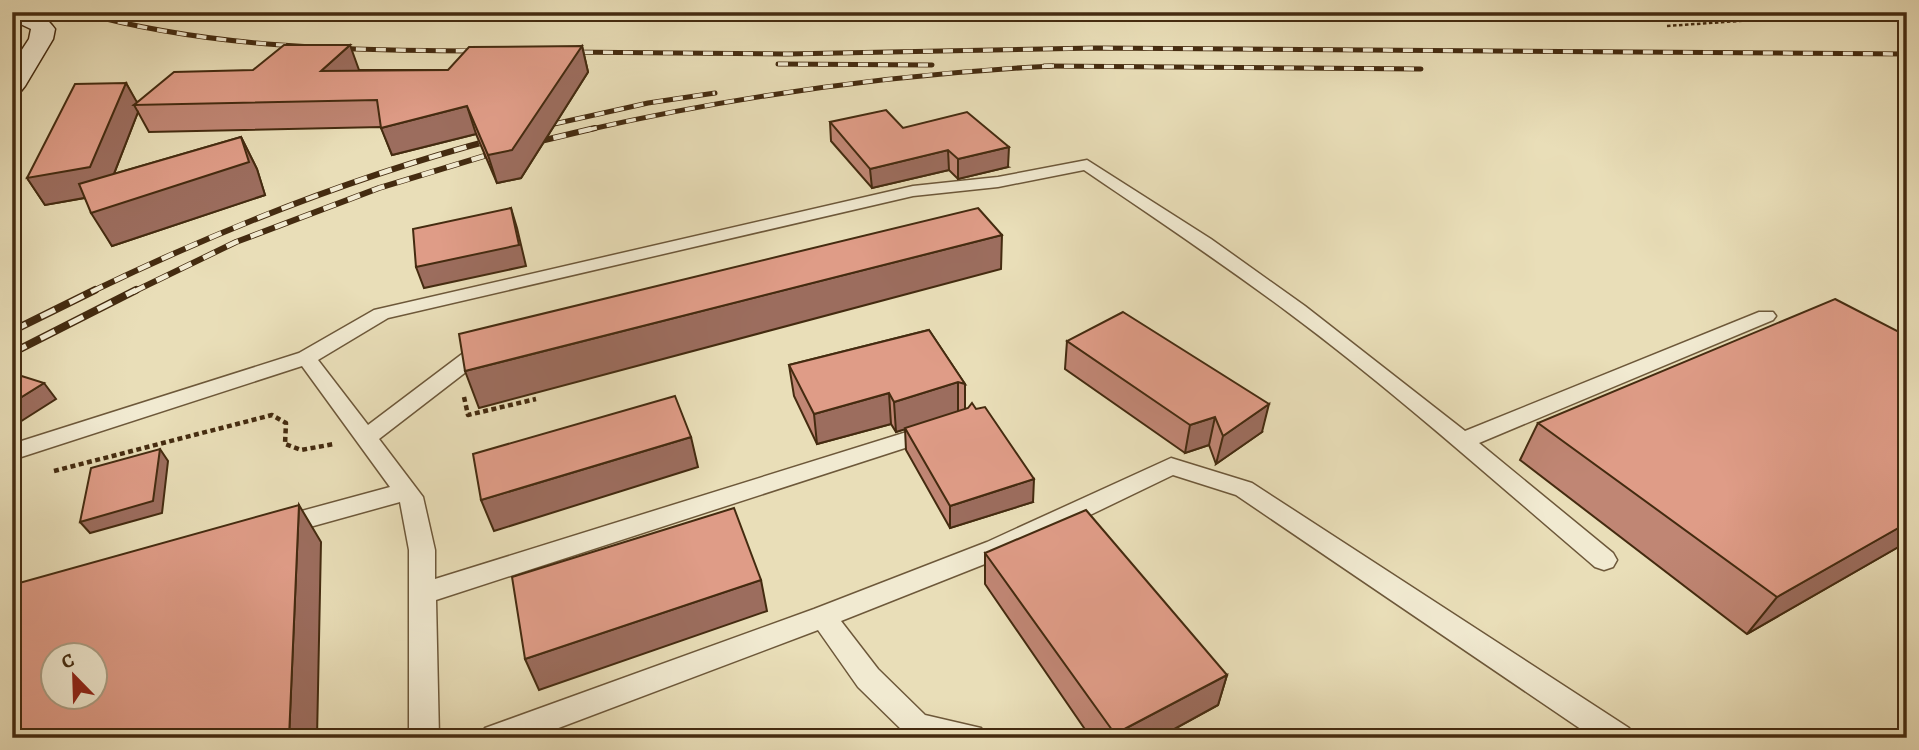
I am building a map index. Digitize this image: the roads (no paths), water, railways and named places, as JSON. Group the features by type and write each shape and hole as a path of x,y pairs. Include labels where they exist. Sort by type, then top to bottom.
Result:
{"street":[{"path":"12,86 41,39 43,29 38,22 13,12"}],"lane":[{"path":"1562,16 1599,13 1643,15 1651,12"},
{"path":"12,452 306,358 380,314 913,191 998,182 1087,164 1205,243 1298,310 1462,441 1604,560"},
{"path":"1462,441 1766,316"},
{"path":"367,437 477,354 504,347"},
{"path":"306,358 411,497 422,550 424,738"},
{"path":"422,594 959,423"},
{"path":"495,738 823,617 996,549 1171,466 1244,489 1619,738"},
{"path":"262,531 407,491"},
{"path":"823,617 868,678 917,726 971,738"}],"railway":[{"path":"79,12 180,34 281,45 486,51"},
{"path":"563,52 787,54 1096,48 1907,54"},
{"path":"778,64 932,65"},
{"path":"1044,66 1052,66"},
{"path":"587,130 703,106 819,88 935,74 1052,66"},
{"path":"1052,66 1421,69"},
{"path":"536,128 648,103 715,93"},
{"path":"528,144 595,128"},
{"path":"91,292 191,246 292,205 394,169 499,138"},
{"path":"133,292 236,242 379,188 504,150"},
{"path":"12,331 95,290"},
{"path":"12,353 136,290"}]}
